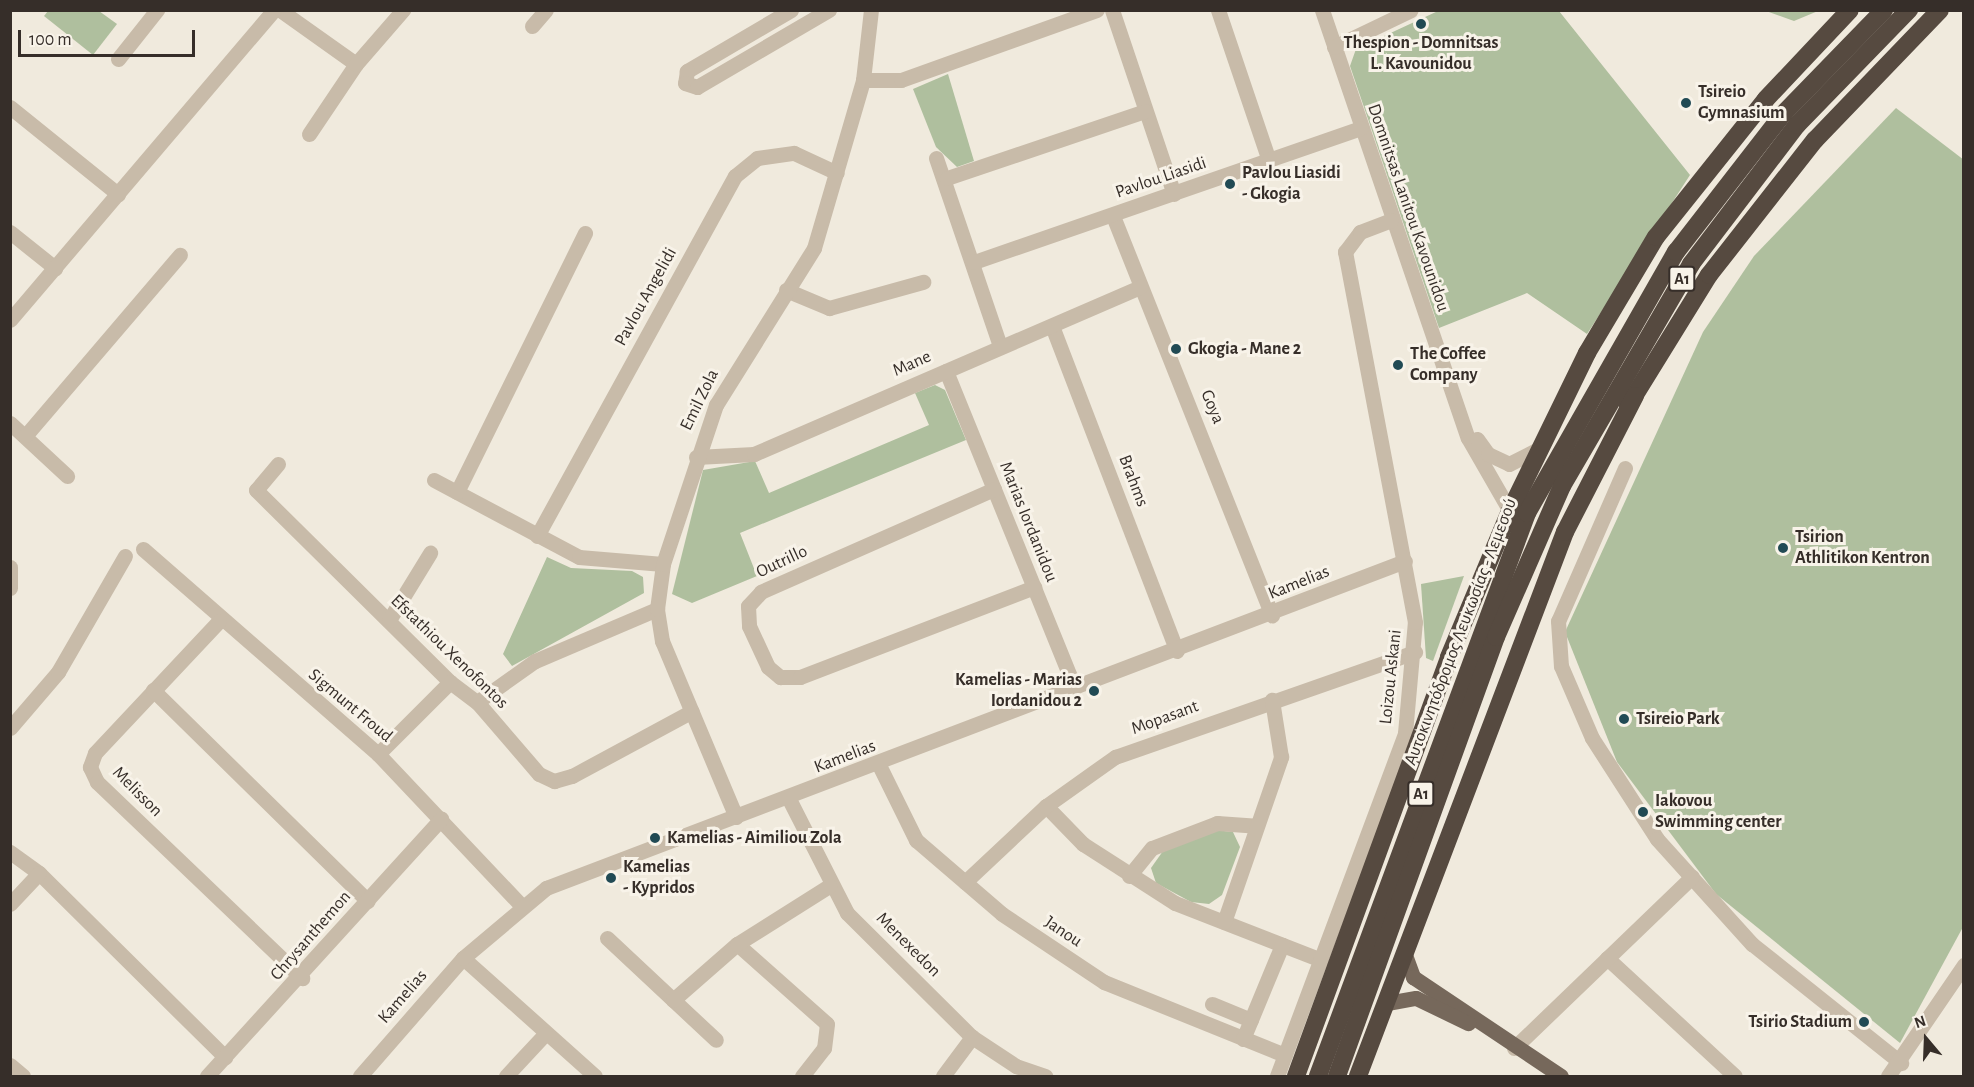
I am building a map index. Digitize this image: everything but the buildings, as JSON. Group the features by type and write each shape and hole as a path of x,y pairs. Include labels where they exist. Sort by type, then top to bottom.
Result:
{"highway":[{"path":"1519,512 1538,449 1612,308 1656,237 1712,165 1850,10"},
{"name":"Αυτοκινητόδρομος Λευκωσίας - Λεμεσού","path":"1318,1077 1519,512 1676,252 1783,114 1884,10"},
{"name":"Αυτοκινητόδρομος Λευκωσίας - Λεμεσού","path":"1337,1077 1517,590 1574,465 1691,264 1797,125 1909,10"},
{"path":"1517,590 1709,275 1815,140 1940,10"},
{"path":"1296,1077 1449,657 1539,471 1612,308"},
{"path":"1358,1077 1387,1003 1404,949 1565,532 1635,396"}],"main road":[{"path":"1404,949 1413,978 1514,1048 1561,1077"},
{"path":"1387,1003 1416,998 1498,1037"}],"street":[{"path":"118,59 157,10"},
{"path":"10,320 274,10"},
{"path":"280,10 356,64"},
{"path":"309,134 356,64 403,10"},
{"path":"532,26 546,10"},
{"path":"791,10 687,71 685,83 697,87 829,10"},
{"name":"Emil Zola","path":"736,816 662,641 657,609 663,564 696,457 716,405 814,248 863,80 871,10"},
{"path":"863,80 901,80 1097,10"},
{"path":"1112,10 1174,194"},
{"path":"1218,10 1269,161"},
{"name":"Domnitsas Lanitou Kavounidou","path":"1322,10 1391,220 1468,438 1519,512"},
{"path":"1334,47 1411,10"},
{"path":"10,107 118,194"},
{"path":"947,178 1146,111"},
{"name":"Pavlou Liasidi","path":"974,261 1113,216 1360,128"},
{"name":"Pavlou Angelidi","path":"537,536 735,176 757,158 794,153 837,172"},
{"path":"936,158 947,178 1000,346"},
{"name":"Goya","path":"1113,216 1140,287 1225,488 1272,615"},
{"name":"Loizou Askani","path":"1277,1077 1405,733 1415,652 1405,561 1344,252 1360,232 1391,220"},
{"path":"10,232 55,268"},
{"path":"457,492 585,233"},
{"path":"26,435 180,255"},
{"path":"786,290 829,308 923,282"},
{"name":"Mane","path":"696,457 754,454 1140,287"},
{"name":"Brahms","path":"1052,326 1177,651"},
{"name":"Marias Iordanidou","path":"946,370 1075,688"},
{"name":"Domnitsas Lanitou Kavounidou","path":"1462,417 1497,459 1509,464 1538,449"},
{"path":"10,423 26,435 67,476"},
{"name":"Efstathiou Xenofontos","path":"278,464 256,490 450,682 477,702 539,774 554,781 692,711"},
{"path":"1625,468 1558,621 1561,666 1601,758 1658,839 1752,944 1901,1063"},
{"path":"434,480 579,557 663,564"},
{"name":"Outrillo","path":"994,489 761,592 748,606 749,626 768,667 780,677 800,677 1034,587"},
{"name":"Sigmunt Froud","path":"142,549 219,621 378,754 520,904"},
{"path":"388,620 430,553"},
{"path":"12,723 58,672 125,556"},
{"name":"Kamelias","path":"360,1077 463,958 520,904 577,874 879,765 1075,688 1272,615 1405,561"},
{"path":"10,567 10,588"},
{"path":"477,702 535,661 657,609"},
{"name":"Melisson","path":"219,621 95,753 90,767 98,782 302,978"},
{"name":"Mopasant","path":"964,882 1046,806 1115,756 1415,652"},
{"path":"378,754 450,682"},
{"path":"153,690 368,901"},
{"path":"1224,922 1281,757 1272,700"},
{"name":"Janou","path":"879,765 916,840 1002,915 1104,982 1285,1056"},
{"name":"Menexedon","path":"789,799 829,886 848,913 972,1037 1016,1066 1045,1077"},
{"path":"1046,806 1083,844 1129,876 1224,922 1321,960"},
{"name":"Chrysanthemon","path":"207,1077 302,978 441,819"},
{"path":"1129,876 1152,848 1217,823 1256,826"},
{"path":"10,852 39,873 225,1057"},
{"path":"10,904 39,873"},
{"path":"1514,1048 1692,877"},
{"path":"673,1000 737,944 829,886"},
{"path":"607,938 716,1040"},
{"path":"737,944 827,1024 824,1048 802,1077"},
{"path":"1243,1039 1282,945"},
{"path":"463,958 595,1077"},
{"path":"1607,958 1736,1077"},
{"path":"1888,1077 1901,1063 1964,965"},
{"path":"1212,1004 1251,1020"},
{"path":"506,1077 545,1034"},
{"path":"943,1077 972,1037"},
{"path":"10,1065 23,1077"}],"green space":[{"path":"48,11 99,11 117,24 93,55 44,16"},
{"path":"1438,11 1559,11 1690,175 1587,334 1527,293 1439,328 1350,66 1356,49"},
{"path":"1766,11 1818,11 1794,21"},
{"path":"948,74 974,161 957,167 936,147 913,89"},
{"name":"Tsirion Athlitikon Kentron","path":"1896,108 1964,160 1963,927 1900,1043 1716,894 1617,762 1565,632 1703,332 1754,256"},
{"path":"935,385 945,390 966,440 740,533 757,576 692,603 672,594 703,470 755,461 769,493 929,425 915,393"},
{"path":"547,557 571,568 632,571 643,577 644,593 512,666 503,654"},
{"path":"1464,576 1433,661 1426,658 1421,584"},
{"path":"1215,830 1233,832 1240,847 1222,895 1209,904 1191,902 1156,883 1151,868 1163,851"}],"place":[{"name":"Thespion - Domnitsas L. Kavounidou","path":"1421,24"},
{"name":"Tsireio Gymnasium","path":"1686,103"},
{"name":"Pavlou Liasidi - Gkogia","path":"1230,184"},
{"name":"Gkogia - Mane 2","path":"1176,349"},
{"name":"The Coffee Company","path":"1398,365"},
{"name":"Tsirion Athlitikon Kentron","path":"1783,548"},
{"name":"Kamelias - Marias Iordanidou 2","path":"1094,691"},
{"name":"Tsireio Park","path":"1624,719"},
{"name":"Iakovou Swimming center","path":"1643,812"},
{"name":"Kamelias - Aimiliou Zola","path":"655,838"},
{"name":"Kamelias - Kypridos","path":"611,878"},
{"name":"Tsirio Stadium","path":"1864,1022"}]}
